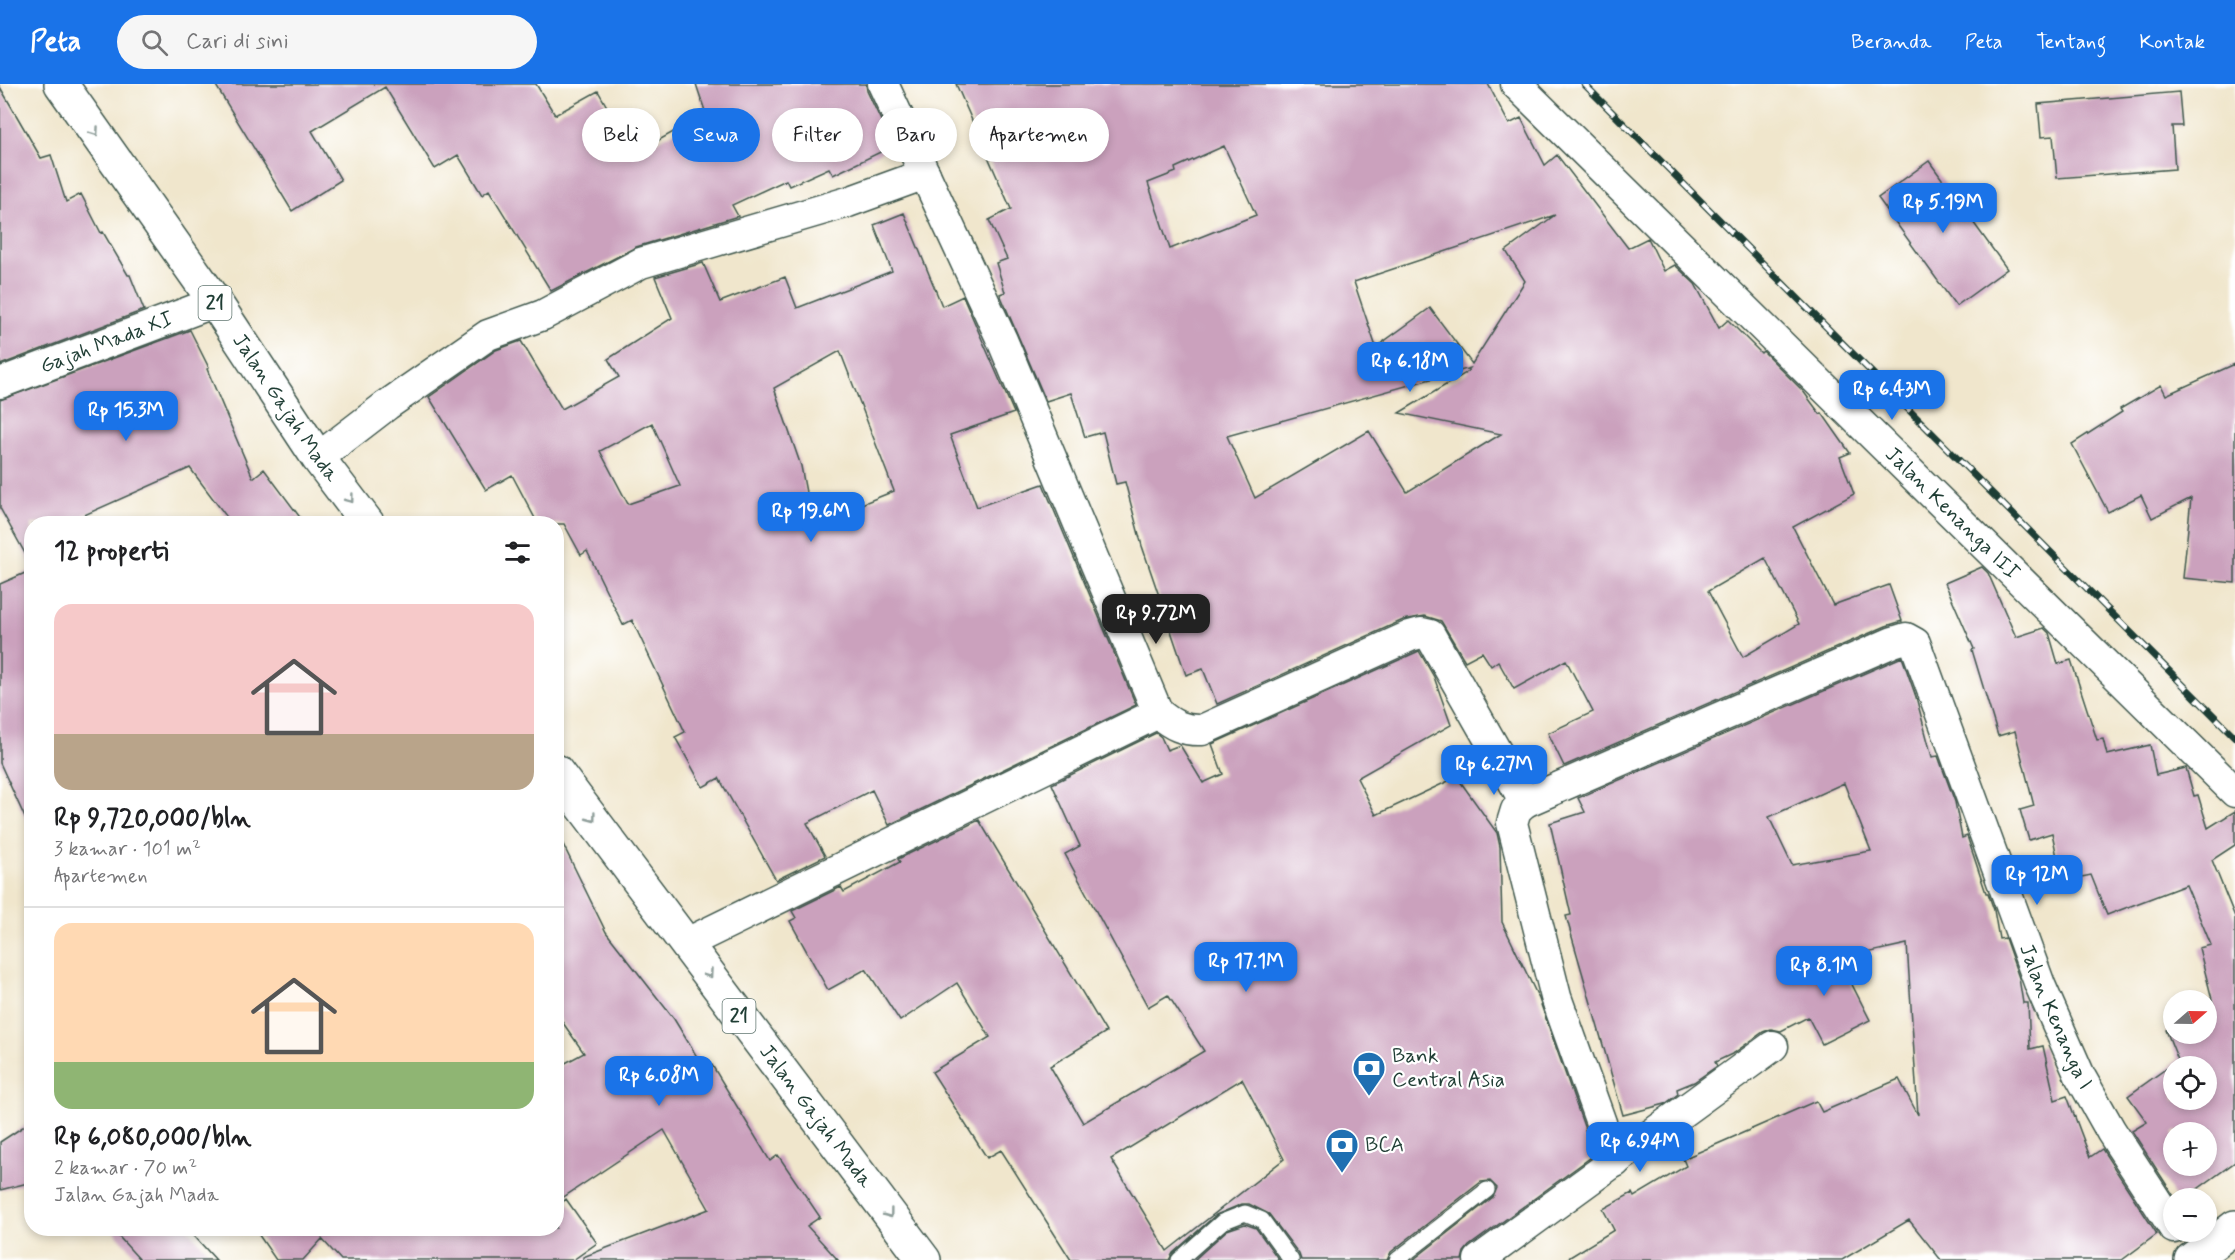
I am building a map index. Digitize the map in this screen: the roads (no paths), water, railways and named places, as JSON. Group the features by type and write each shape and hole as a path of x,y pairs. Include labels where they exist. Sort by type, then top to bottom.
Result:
{"main road":[{"name":"Jalan Gajah Mada","path":"61,84 215,302 318,458 362,516"},
{"name":"Jalan Gajah Mada","path":"564,782 924,1260"},
{"path":"2192,1260 2235,1227"}],"street":[{"path":"883,84 1002,340 1158,713 1179,728 1190,731 1202,730 1389,645 1421,633 1430,635 1525,802 1516,810 1512,823 1556,997 1615,1162"},
{"name":"Jalan Kenanga III","path":"1516,84 2235,792"},
{"path":"318,458 387,405 488,335 543,315 641,263 848,202 925,174"},
{"name":"Gajah Mada XI","path":"0,383 215,302"},
{"name":"Jalan Kenanga I","path":"1525,802 1893,642 1905,638 1915,643 2040,985 2080,1076 2111,1131 2163,1213"},
{"path":"687,943 1158,713"},
{"path":"1479,1260 1773,1046"},
{"name":"Jalan Kenanga I","path":"2181,1242 2192,1260"}],"lane":[{"path":"1397,1260 1487,1190"},
{"path":"1179,1260 1222,1222 1245,1213 1262,1220 1291,1260"}],"railway":[{"path":"1584,84 2235,737"}],"place":[{"name":"Bank Central Asia","path":"1369,1097"},
{"name":"BCA","path":"1342,1174"}]}
